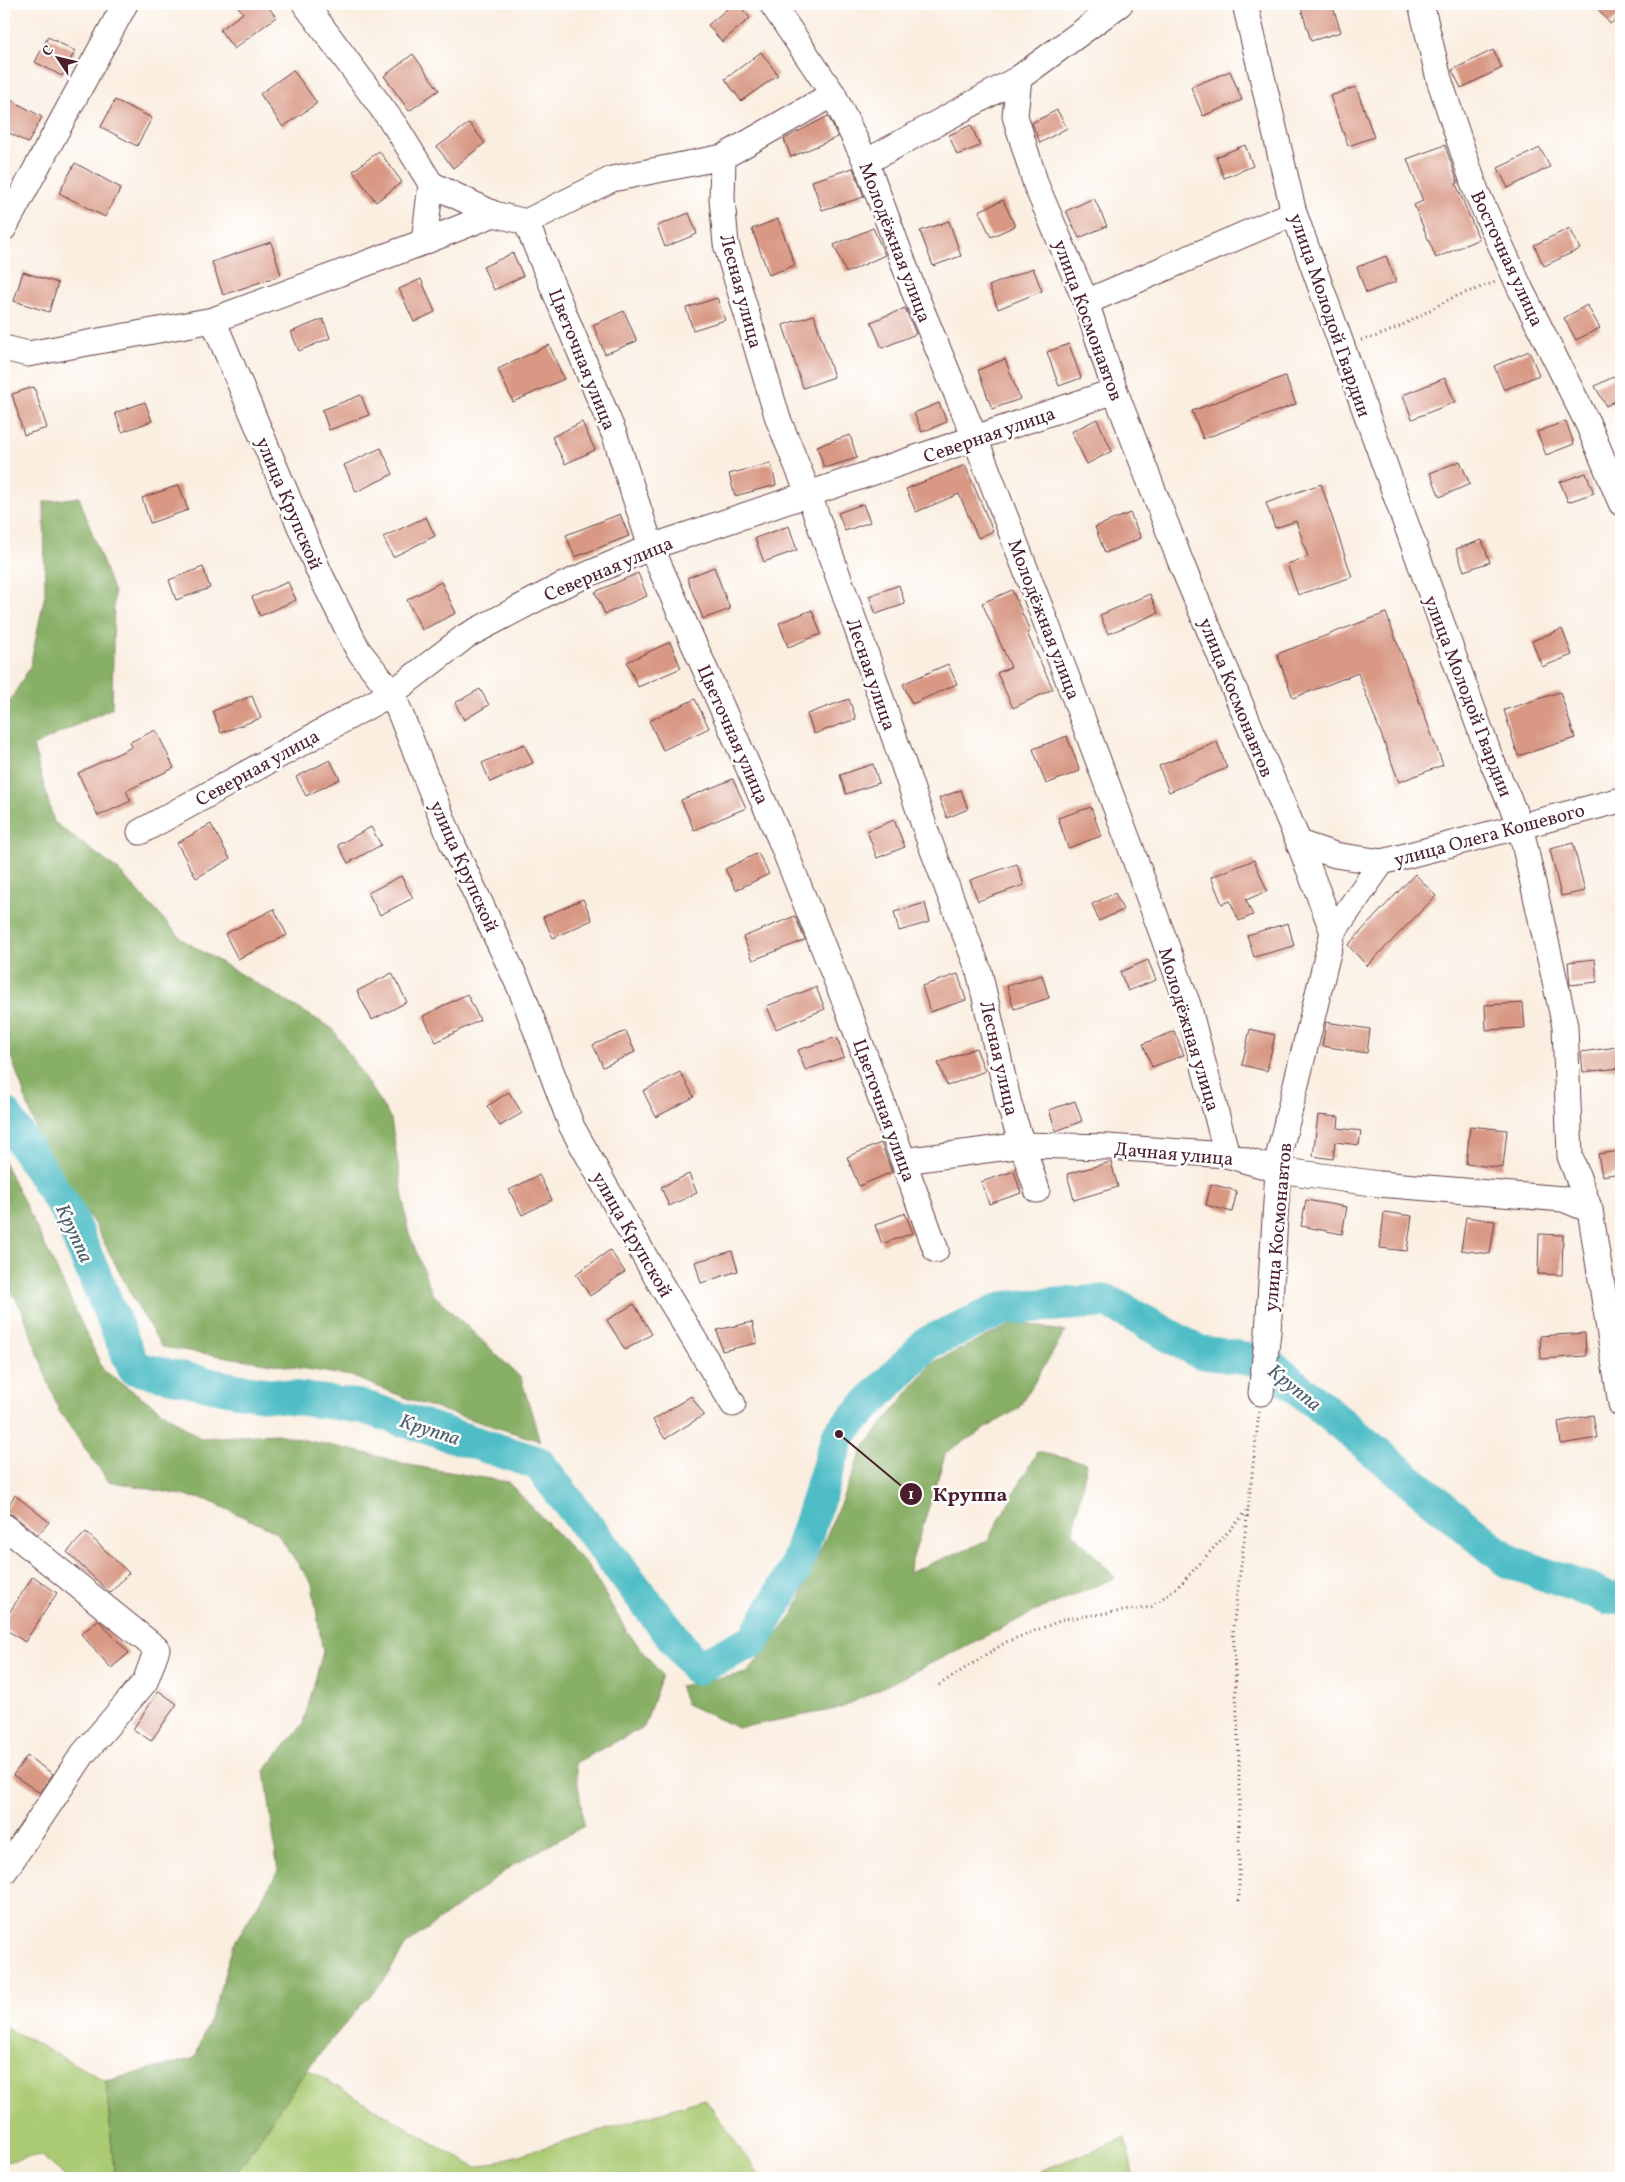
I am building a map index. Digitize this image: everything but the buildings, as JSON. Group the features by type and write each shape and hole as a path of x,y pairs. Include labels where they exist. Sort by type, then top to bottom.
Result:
{"street":[{"path":"4,228 125,4"},
{"path":"305,4 396,127 431,184 494,214 526,222 612,179 723,157 833,94"},
{"name":"Молодёжная улица","path":"772,4 833,94 866,162 915,294 975,438 1066,672 1188,1006 1226,1155"},
{"path":"866,162 1019,78 1120,4"},
{"name":"улица Молодой Гвардии","path":"1244,4 1294,213 1490,757 1520,824 1565,1026 1570,1156 1590,1210 1621,1404"},
{"name":"Восточная улица","path":"1421,4 1439,79 1476,191 1514,275 1588,424 1621,503"},
{"name":"улица Космонавтов","path":"1019,78 1015,116 1036,185 1086,302 1115,391 1185,572 1333,932 1279,1154 1268,1332 1261,1392"},
{"name":"Лесная улица","path":"723,157 722,199 726,244 778,418 809,496 866,654 928,840 980,971 1009,1104 1037,1190"},
{"path":"424,242 431,184"},
{"path":"1086,302 1294,213"},
{"path":"4,348 28,354 213,320 494,214"},
{"name":"Цветочная улица","path":"526,222 615,436 651,547 780,839 846,1003 936,1250"},
{"name":"улица Крупской","path":"213,320 320,574 358,650 392,693 453,845 521,990 572,1127 654,1273 733,1404"},
{"name":"Северная улица","path":"140,832 392,693 466,636 561,586 651,547 809,496 1115,391"},
{"name":"улица Олега Кошевого","path":"1298,843 1335,855 1382,862 1520,824 1621,800"},
{"path":"1333,932 1382,862"},
{"name":"Дачная улица","path":"904,1162 1022,1145 1108,1147 1226,1155 1278,1170 1379,1184 1563,1199 1590,1210"},
{"path":"1539,1198 1555,1185 1566,1172 1570,1156"},
{"path":"4,1526 157,1648 145,1682 84,1754 4,1872"}],"path":[{"path":"1340,344 1371,339 1454,297 1514,275"},
{"path":"1239,1901 1239,1758 1233,1628 1261,1392"},
{"path":"939,1685 1006,1642 1065,1619 1151,1607 1182,1584 1248,1510"}],"green space":[{"path":"79,497 114,593 112,708 33,746 54,822 119,871 183,940 333,1029 391,1119 408,1230 432,1293 521,1378 540,1441 419,1403 351,1376 162,1347 134,1300 95,1225 41,1144 8,1047 4,1022 4,711 30,667 45,594 44,502"},
{"path":"4,1161 103,1370 200,1438 277,1434 370,1454 414,1466 508,1482 589,1567 626,1630 662,1675 644,1727 575,1763 584,1826 513,1865 406,1945 383,1982 307,2069 232,2178 106,2178 114,2171 106,2081 195,2058 217,2000 233,1945 278,1872 265,1770 303,1724 323,1652 312,1584 276,1532 207,1500 108,1481 59,1411 22,1310 4,1278"},
{"path":"1017,1322 1065,1332 1018,1409 946,1452 908,1573 988,1540 1037,1452 1087,1463 1073,1532 1115,1578 1036,1611 841,1708 738,1728 686,1704 679,1686 747,1673 793,1615 864,1447 932,1363"},
{"path":"4,2026 106,2081 114,2171 106,2178 68,2178 40,2155 4,2162"},
{"path":"307,2069 476,2168 705,2099 761,2178 232,2178"},
{"path":"1125,2138 1134,2178 1022,2178"}],"waterway":[{"name":"Круппа","path":"4,1113 67,1211 134,1368 236,1390 363,1407 538,1463 697,1668 754,1640 795,1570 839,1434 927,1343 1005,1308 1107,1301 1199,1352 1265,1361 1508,1561 1610,1598 1621,1598"}],"place":[{"name":"Круппа","path":"839,1434"}]}
